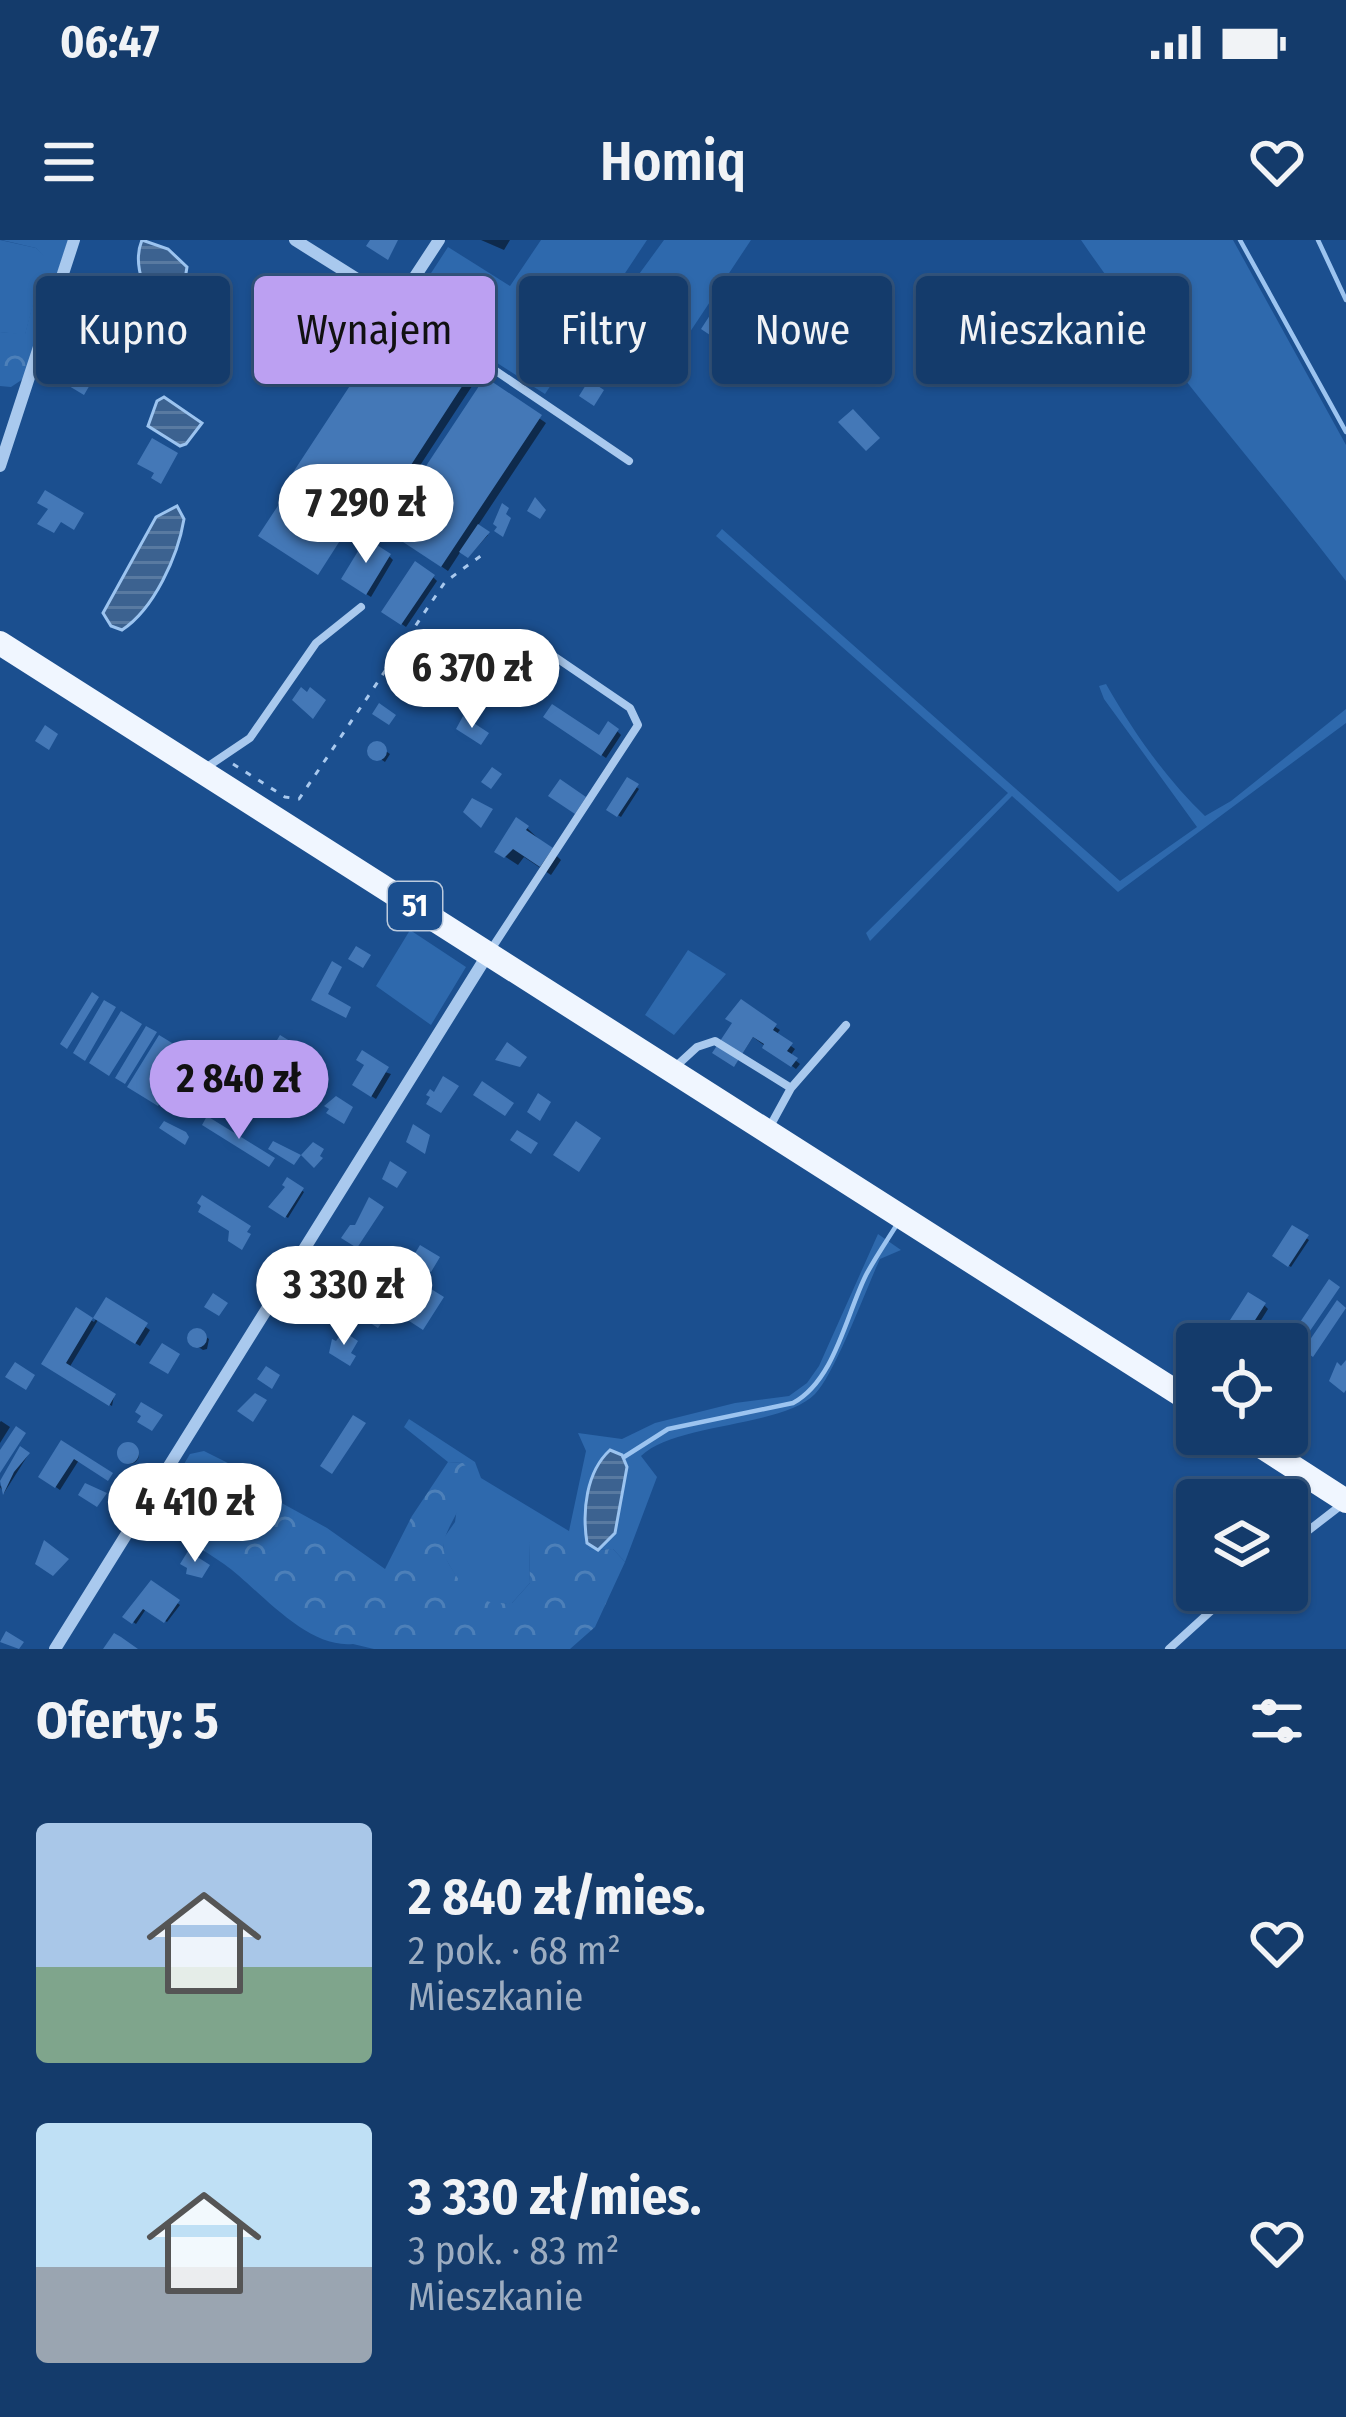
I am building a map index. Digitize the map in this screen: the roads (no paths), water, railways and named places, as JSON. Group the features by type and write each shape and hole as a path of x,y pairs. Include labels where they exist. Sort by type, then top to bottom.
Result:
{"main road":[{"name":"51","path":"0,643 212,764 488,953 1176,1393"},
{"path":"1275,1455 1346,1501"}],"street":[{"path":"0,466 74,240"},
{"path":"295,240 352,276"},
{"path":"415,276 439,240"},
{"path":"55,1649 488,953"}],"lane":[{"path":"495,370 629,461"},
{"path":"212,764 250,738 316,643 361,607"},
{"path":"488,953 638,725 630,708 536,644"},
{"path":"767,1131 791,1088 846,1024"},
{"path":"672,1070 697,1047 715,1041 791,1088"},
{"path":"1308,1530 1346,1501"},
{"path":"1169,1649 1211,1611"}],"waterway":[{"path":"1240,240 1346,432"},
{"path":"1318,240 1346,300"},
{"path":"624,1457 668,1429 793,1403 807,1393 829,1363 866,1275 896,1226"}]}
